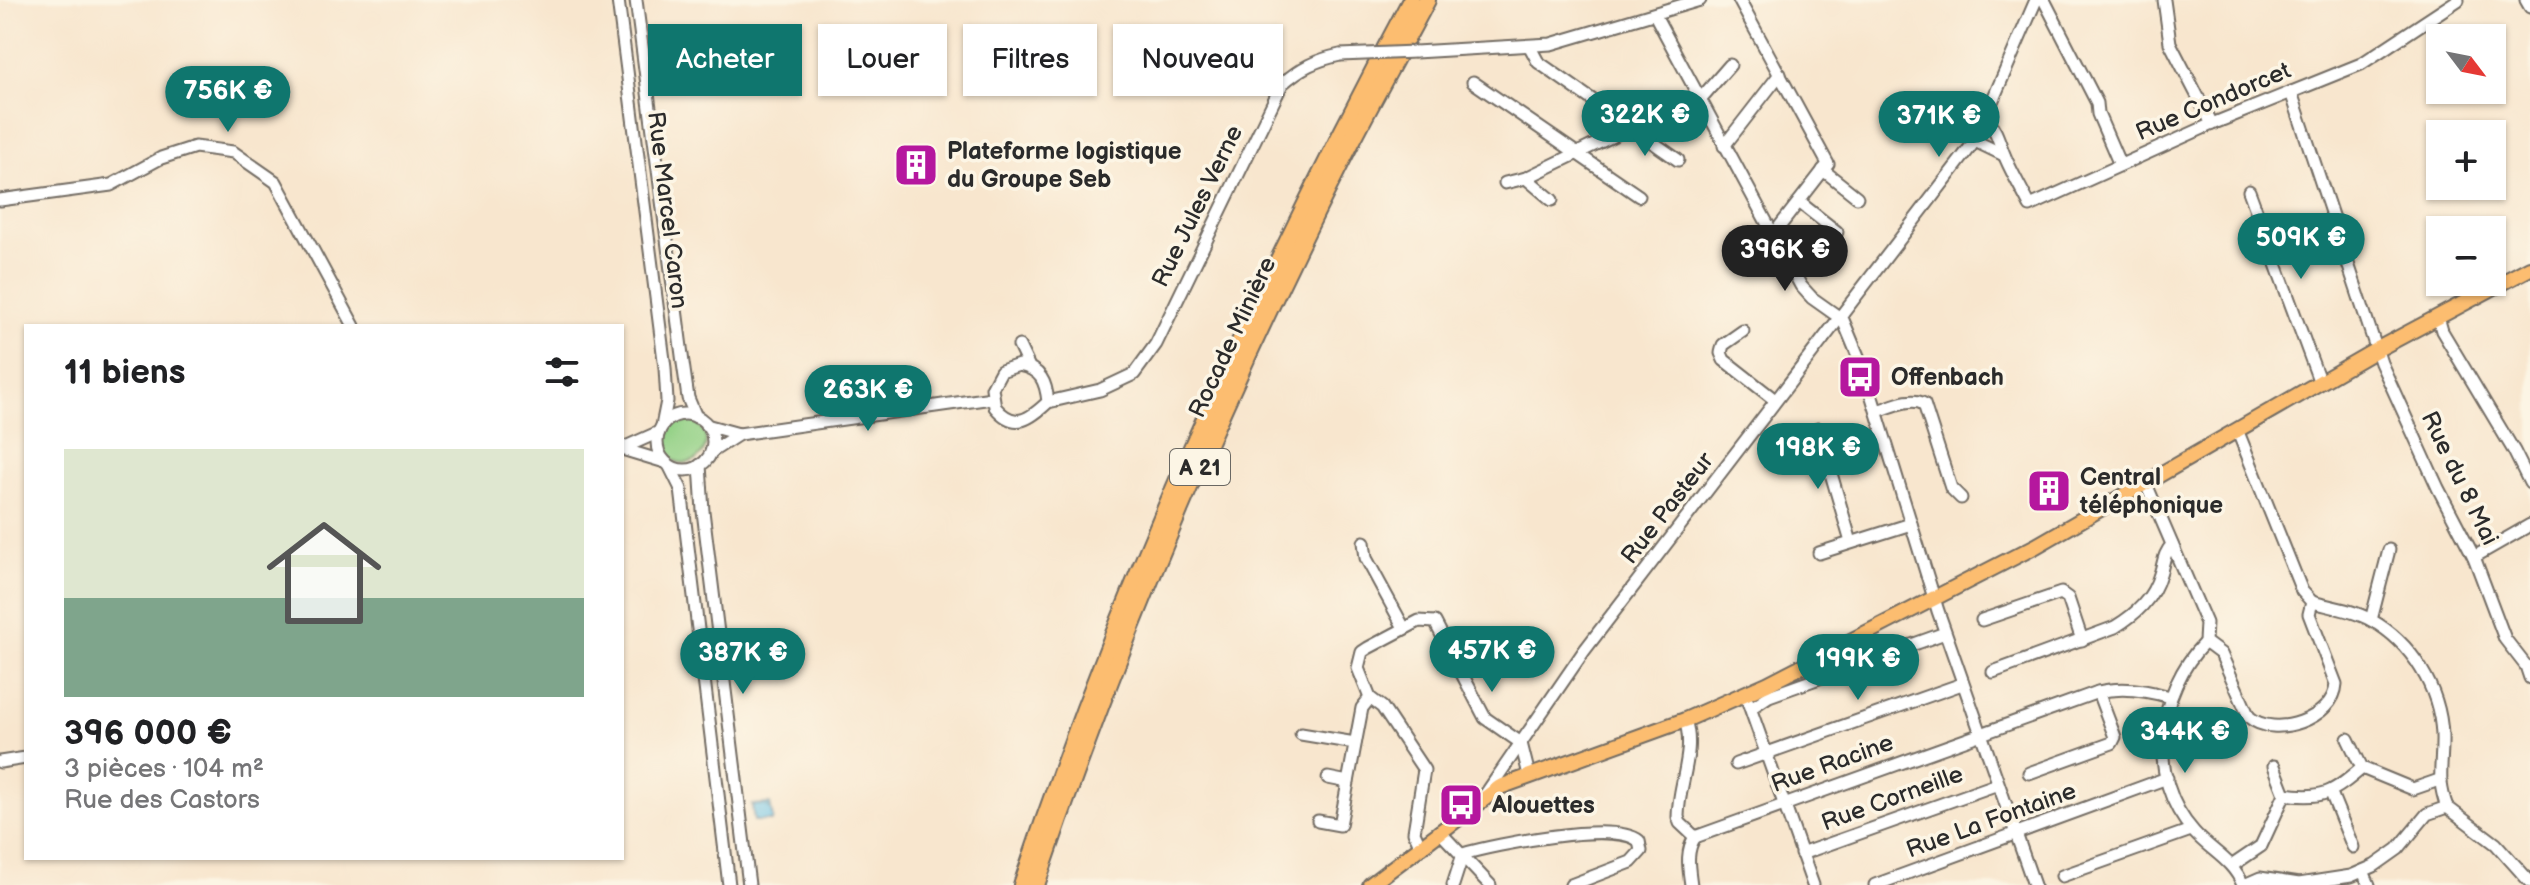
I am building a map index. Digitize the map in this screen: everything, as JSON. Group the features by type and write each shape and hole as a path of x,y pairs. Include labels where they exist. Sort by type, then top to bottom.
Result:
{"highway":[{"name":"Rocade Minière","path":"1022,885 1089,700 1156,530 1207,413 1264,286 1411,0"},
{"name":"Rocade Minière","path":"1036,885 1158,563 1219,423 1342,159 1427,0"}],"main road":[{"path":"1370,885 1482,800 1522,777 1748,701 2036,546 2376,350 2530,268"}],"street":[{"name":"Rue Marcel Caron","path":"618,0 665,368 667,401 661,429"},
{"name":"Rue Marcel Caron","path":"636,0 685,375 690,406 701,421"},
{"name":"Rue Jules Verne","path":"1048,402 1100,390 1134,374 1156,344 1282,84 1297,70 1340,55 1530,47 1575,38 1700,0"},
{"path":"1739,0 1828,164 1773,235"},
{"name":"Rue Pasteur","path":"1482,800 1584,651 1975,141 2036,0"},
{"path":"2044,0 2097,103 2098,114 2120,165"},
{"path":"2164,0 2170,43 2212,124"},
{"name":"Rue Condorcet","path":"1986,118 1993,125 2004,155 2030,206 2212,124 2361,64 2458,0"},
{"path":"2526,0 2530,7"},
{"path":"1655,15 1805,291 1839,317 1848,330 1877,411 1962,684 2034,885"},
{"path":"1530,47 1538,62 1678,160"},
{"path":"1505,183 1526,178 1703,96 1730,65"},
{"path":"1724,146 1780,74"},
{"path":"1473,82 1639,196"},
{"name":"Rue du 8 Mai","path":"2291,92 2363,302 2376,350 2438,488 2474,557 2505,639 2529,669"},
{"path":"1975,141 2004,155"},
{"path":"0,200 111,185 161,158 195,147 233,152 276,182 353,324"},
{"path":"1823,170 1857,197"},
{"path":"1526,178 1552,200"},
{"path":"2249,191 2320,383"},
{"path":"1799,202 1837,232"},
{"path":"2438,317 2442,331 2530,483"},
{"path":"1743,331 1723,345 1721,353 1724,360 1775,400"},
{"path":"1010,367 1029,367 1047,386 1048,402 1036,414 1019,421 1001,414 992,398 995,379 1010,367 1019,346 1029,367"},
{"path":"1047,386 1074,394"},
{"path":"624,450 681,470 700,465 711,452 739,434 992,398"},
{"path":"1877,411 1913,401 1924,404 1951,488 1961,498"},
{"path":"729,885 681,489 657,448 661,429 667,421 681,415 739,434"},
{"path":"701,421 712,438 711,452"},
{"path":"624,448 661,429"},
{"path":"1818,429 1851,542"},
{"path":"2238,432 2302,591 2312,602 2371,620 2404,646 2419,665 2434,694 2442,735 2439,780 2447,807 2496,844 2530,882"},
{"path":"700,465 749,885"},
{"path":"2146,484 2206,623 2205,642 2183,670 2170,697 2163,725 2163,758 2167,778 2179,810 2191,830 2233,865 2243,885 2260,878 2299,884 2320,883 2363,871 2398,849 2427,814 2447,807"},
{"path":"1819,553 1911,524"},
{"path":"2474,557 2530,525"},
{"path":"1364,542 1366,558 1404,628"},
{"path":"1993,672 2115,627 2141,608 2153,592 2166,552 2172,545"},
{"path":"2371,620 2389,550"},
{"path":"1982,620 2061,593 2068,598 2082,640"},
{"path":"2205,642 2221,654 2254,722 2274,728 2324,711 2335,696 2336,684 2309,614 2312,602"},
{"path":"1420,845 1414,832 1424,770 1382,707 1370,698 1358,668 1362,652 1424,619 1435,622 1485,718 1521,743 1522,777"},
{"path":"1813,885 1748,701 1945,633"},
{"path":"1736,764 1962,684"},
{"name":"Rue Racine","path":"1695,837 2098,692 2109,689 2137,690 2170,697"},
{"path":"2029,773 2112,743 2115,737 2098,692"},
{"path":"1318,821 1340,825 1362,708 1370,698"},
{"path":"1685,720 1689,731 1688,747 1678,817 1695,837 1691,841 1688,859 1691,885"},
{"path":"1301,734 1355,743"},
{"path":"2348,739 2362,768 2413,789 2439,780"},
{"path":"0,762 24,758"},
{"path":"1508,761 1522,777"},
{"path":"2233,865 2261,846 2285,794 2274,766"},
{"path":"2285,794 2309,798 2331,793 2362,768"},
{"path":"1328,778 1348,782"},
{"name":"Rue La Fontaine","path":"1875,885 2167,778"},
{"name":"Rue Corneille","path":"1801,854 1998,784"},
{"path":"2331,793 2353,847"},
{"path":"2062,876 2191,830"},
{"path":"1439,831 1490,885"},
{"path":"1463,854 1520,840 1594,834 1632,836 1639,841 1638,856 1631,862 1571,885"},
{"path":"1453,885 1463,854"},
{"path":"2363,871 2369,885"}],"green space":[{"path":"684,419 699,426 706,441 699,456 684,463 669,456 662,441 669,426"}],"water":[{"path":"770,804 773,819 754,821 752,805"}],"place":[{"name":"Plateforme logistique du Groupe Seb","path":"916,165"},
{"name":"Offenbach","path":"1860,377"},
{"name":"Central téléphonique","path":"2049,491"},
{"name":"Alouettes","path":"1461,805"}]}
